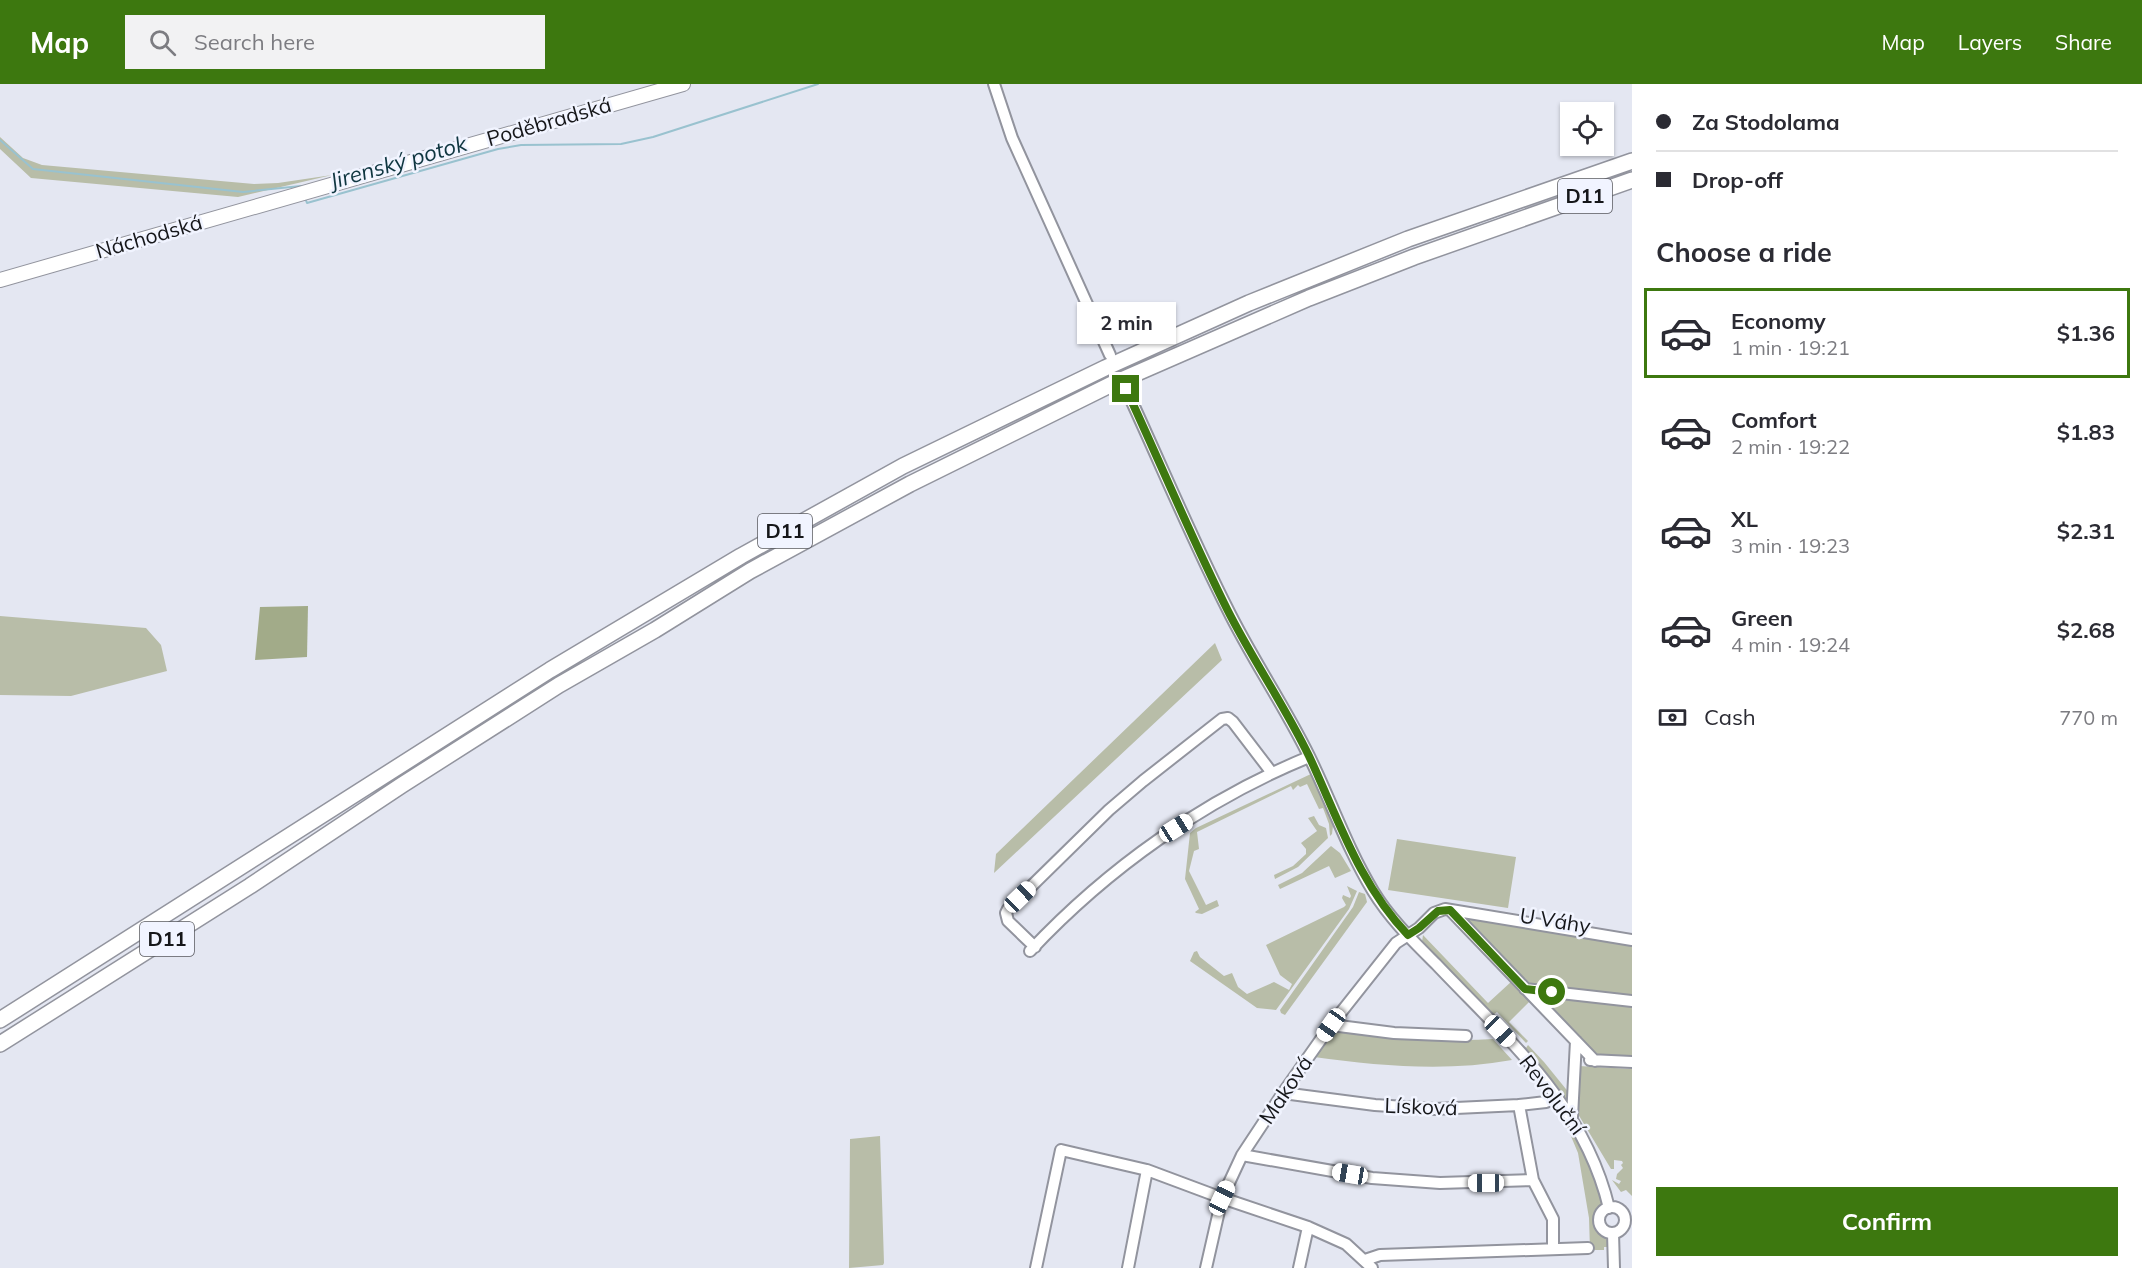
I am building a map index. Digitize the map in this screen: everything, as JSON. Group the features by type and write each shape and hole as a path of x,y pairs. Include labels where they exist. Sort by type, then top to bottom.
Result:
{"highway":[{"name":"D11","path":"0,1020 550,670 741,556 893,471 1105,368 1249,303 1408,239 1632,161"},
{"name":"D11","path":"0,1044 559,685 655,630 750,571 910,484 1112,384 1309,298 1425,253 1632,180"}],"main road":[{"name":"Poděbradská","path":"298,193 682,84"},
{"name":"Náchodská","path":"0,280 298,193"}],"street":[{"path":"994,84 1012,138 1110,355"},
{"name":"Revoluční","path":"1126,389 1227,609 1309,757 1341,830 1373,891 1408,935 1515,1046 1572,1117 1595,1161 1609,1208 1602,1213 1600,1222 1604,1230 1612,1233 1614,1268"},
{"path":"1272,773 1233,722 1228,718 1222,719 1118,803 1008,909 1006,914 1008,921 1032,949 1087,894 1145,850 1221,801 1272,773 1309,757"},
{"path":"1408,935 1438,911 1450,910 1595,1061"},
{"name":"U Váhy","path":"1450,910 1632,940"},
{"name":"U Váhy","path":"1479,915 1492,911 1632,932"},
{"name":"Maková","path":"1206,1268 1222,1198 1242,1155 1331,1025 1396,943 1408,935"},
{"path":"1525,989 1632,1001"},
{"path":"1331,1025 1394,1033 1466,1036"},
{"path":"1572,1117 1576,1041"},
{"path":"1575,1059 1632,1062"},
{"name":"Lísková","path":"1283,1093 1375,1105 1435,1109 1520,1105 1545,1102 1558,1097"},
{"path":"1520,1105 1533,1180 1553,1219 1553,1248"},
{"path":"1036,1268 1060,1150 1147,1170 1308,1227 1346,1244 1368,1264 1380,1255 1588,1248"},
{"path":"1242,1155 1372,1178 1440,1183 1533,1180"},
{"path":"1128,1268 1147,1170"},
{"path":"1609,1208 1620,1209 1629,1218 1622,1229 1612,1233"},
{"path":"1299,1268 1308,1227"}],"green space":[{"path":"0,137 23,158 42,165 254,184 332,175 238,197 31,178 0,149"},
{"path":"308,606 307,657 255,660 260,607"},
{"path":"0,616 146,628 161,645 167,671 71,696 0,695"},
{"path":"1215,643 1222,660 994,873 996,854"},
{"path":"1313,773 1333,826 1332,834 1330,836 1329,824 1323,808 1319,809 1307,784 1300,787 1298,785 1293,790 1291,786 1197,832 1199,849 1194,851 1189,871 1206,905 1217,900 1219,906 1202,914 1196,913 1199,909 1185,879 1190,833 1196,828"},
{"path":"1314,816 1319,825 1326,828 1328,838 1298,867 1275,879 1274,875 1293,866 1306,854 1306,849 1301,843 1317,831 1308,818"},
{"path":"1397,839 1516,857 1508,908 1388,890"},
{"path":"1331,846 1340,853 1351,871 1335,878 1329,866 1280,889 1278,885 1302,873"},
{"path":"1347,886 1357,891 1349,909 1276,1010 1257,1008 1190,961 1194,952 1197,951 1200,957 1224,976 1232,973 1238,987 1247,994 1274,982 1289,990 1292,984 1280,975 1266,945 1344,907 1346,905 1342,898 1343,895 1350,898 1351,896"},
{"path":"1359,892 1365,894 1367,902 1285,1015 1281,1013 1280,1010 1353,907"},
{"path":"1467,919 1632,944 1632,996 1528,984"},
{"path":"1423,935 1488,1003 1512,981 1531,1000 1509,1022 1528,1041 1526,1043 1497,1012 1493,1015 1422,942"},
{"path":"1543,995 1632,1005 1632,1060 1599,1058 1541,997"},
{"path":"1332,1031 1434,1039 1493,1039 1512,1060 1438,1067 1364,1063 1314,1057"},
{"path":"1521,1043 1526,1048 1528,1045 1544,1062 1570,1094 1569,1102 1519,1046"},
{"path":"1579,1066 1632,1069 1632,1196 1626,1190 1621,1192 1612,1180 1619,1184 1621,1181 1616,1179 1617,1174 1623,1168 1622,1161 1614,1160 1614,1169 1611,1169 1575,1109"},
{"path":"1551,1104 1558,1108 1575,1131 1596,1177 1602,1203 1596,1222 1607,1237 1609,1247 1604,1247 1604,1250 1590,1250 1589,1218 1578,1153 1568,1129"},
{"path":"880,1136 884,1263 883,1265 849,1268 850,1139"}],"waterway":[{"name":"Jirenský potok","path":"305,198 307,203 498,149 521,145 621,144 653,137 818,84"},
{"name":"Jirenský potok","path":"0,140 33,169 243,192 301,187"}],"route":[{"path":"1126,389 1227,609 1308,754 1341,830 1373,891 1385,908 1408,935 1434,913 1445,909 1450,910 1525,989 1552,992"}]}
